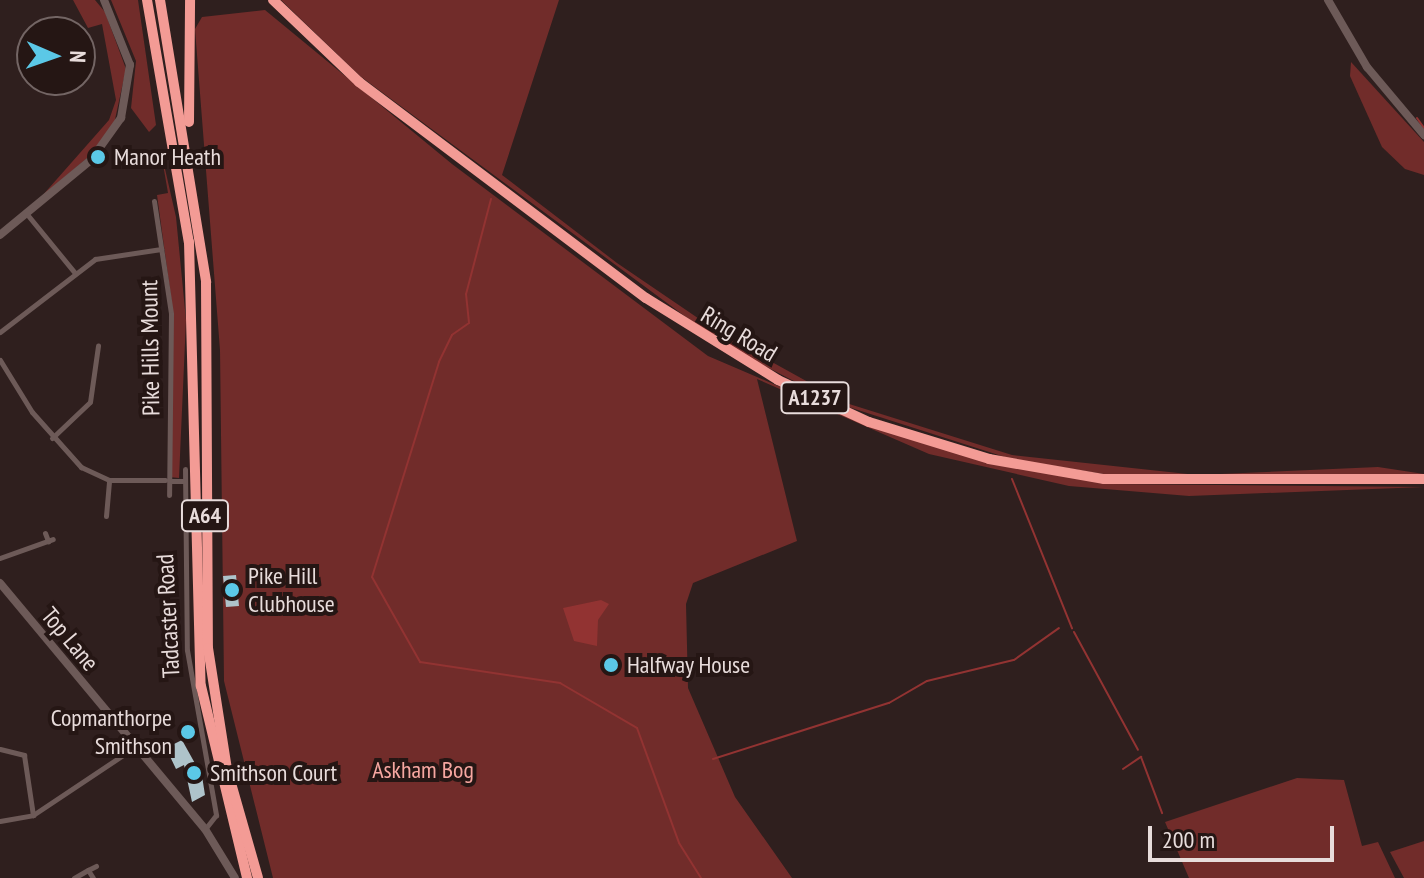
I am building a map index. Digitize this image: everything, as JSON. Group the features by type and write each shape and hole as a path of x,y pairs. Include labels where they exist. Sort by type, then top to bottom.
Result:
{"highway":[{"name":"A64","path":"147,0 190,255 201,686 247,878"},
{"name":"A64","path":"160,0 188,149 208,322 208,648 227,769 258,878"},
{"path":"188,149 190,0"},
{"name":"Ring Road","path":"273,0 359,82 646,298 778,380 869,422 989,459 1104,479 1424,479"}],"street":[{"path":"0,235 91,160 121,118 130,65 104,0"},
{"path":"1328,0 1367,67 1424,135"},
{"name":"Pike Hills Mount","path":"154,201 171,314 169,495"},
{"path":"26,213 75,273"},
{"path":"0,332 75,273 102,256 161,249"},
{"path":"52,438 90,402 98,346"},
{"path":"0,360 52,438 81,467 109,480 184,481"},
{"name":"Tadcaster Road","path":"185,469 187,650 216,815 205,829"},
{"path":"106,516 109,480"},
{"path":"0,558 50,540 45,533"},
{"name":"Top Lane","path":"0,583 205,829"},
{"path":"0,821 33,815 135,747"},
{"path":"0,749 24,755 33,815"},
{"path":"205,829 235,878"},
{"path":"74,878 96,866"},
{"path":"88,870 93,878"}],"green space":[{"path":"73,0 95,0 105,12 126,69 114,124 92,154 42,196 109,120 116,100 102,24 96,26 96,16 82,16"},
{"path":"111,0 138,0 156,125 149,132 131,108 136,61"},
{"path":"281,0 559,0 502,175 617,263 714,329 721,324 713,337 360,76"},
{"name":"Askham Bog","path":"265,10 452,164 708,356 881,430 992,463 1111,484 1424,487 1189,496 1069,486 929,454 757,379 797,541 693,583 686,604 688,688 735,797 792,878 273,878 224,681 220,350 195,29 202,17"},
{"path":"1351,62 1424,142 1424,175 1405,169 1382,147 1350,76"},
{"path":"160,147 176,217 186,320 179,478 169,477 173,312 157,195 168,193"},
{"path":"727,327 727,337 846,403 1012,455 1197,475 1378,467 1424,474 1116,476 1011,459 836,403 717,341"},
{"path":"1297,778 1344,780 1362,846 1378,842 1395,878 1189,878 1165,822"},
{"path":"1424,841 1424,878 1404,878 1390,852"}],"shaded area":[{"path":"601,600 609,604 598,620 597,646 574,641 563,608"}],"building":[{"name":"Pike Hill Clubhouse","path":"236,575 239,606 226,607 223,576"},
{"name":"Smithson Court","path":"182,740 202,776 205,795 192,802 184,765 176,769 166,748"}],"waterway":[{"path":"1417,118 1424,128"},
{"path":"491,199 466,294 469,323 452,335 439,362 372,577 420,662 560,683 637,728 679,843 701,878"},
{"path":"1012,479 1072,628"},
{"path":"713,759 889,703 927,681 1014,660 1059,628"},
{"path":"1074,632 1138,750"},
{"path":"1123,769 1141,757 1162,813"}],"place":[{"name":"Manor Heath","path":"98,157"},
{"name":"Pike Hill Clubhouse","path":"232,590"},
{"name":"Halfway House","path":"611,665"},
{"name":"Copmanthorpe Smithson","path":"188,732"},
{"name":"Smithson Court","path":"194,773"}]}
